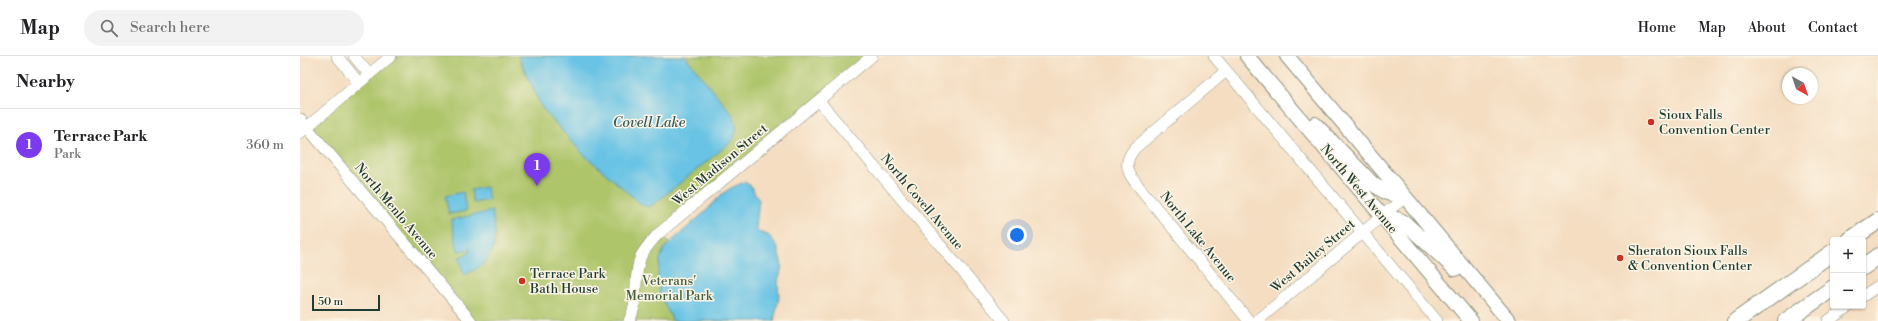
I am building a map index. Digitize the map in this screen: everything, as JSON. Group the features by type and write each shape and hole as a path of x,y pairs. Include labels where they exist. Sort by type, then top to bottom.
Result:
{"highway":[{"path":"1854,237 1878,221"},
{"path":"1736,321 1830,254"},
{"path":"1866,264 1878,256"},
{"path":"1786,321 1830,290"}],"main road":[{"name":"North West Avenue","path":"1247,56 1471,321"},
{"path":"1287,56 1509,321"},
{"path":"1280,95 1312,122 1373,184 1387,193 1405,196"},
{"path":"1382,216 1393,217 1404,222 1450,264 1469,280 1475,282"}],"street":[{"path":"337,56 360,83"},
{"path":"354,56 369,74"},
{"path":"302,126 360,83 391,56"},
{"name":"West Madison Street","path":"629,321 634,308 638,269 641,257 648,245 664,229 872,56"},
{"name":"North West Avenue","path":"1214,56 1437,321"},
{"name":"North Lake Avenue","path":"1226,71 1134,148 1126,161 1127,169 1134,182 1249,321"},
{"name":"North Covell Avenue","path":"819,101 1004,321"},
{"name":"North Menlo Avenue","path":"302,126 471,321"},
{"name":"West Bailey Street","path":"1257,321 1405,196"},
{"path":"1866,294 1878,286"},
{"path":"1828,321 1845,309"}],"green space":[{"name":"Veterans' Memorial Park","path":"391,56 873,56 660,235 690,261 736,321 471,321 307,127"}],"water":[{"name":"Covell Lake","path":"518,56 685,56 733,115 736,126 735,135 731,142 650,207 642,205 581,152 542,108"},
{"path":"744,182 750,185 759,200 756,227 758,232 768,235 772,239 778,249 782,266 778,283 779,297 774,321 673,321 661,298 657,281 660,259 664,249 705,212 722,194"},
{"path":"486,187 489,200 473,203 471,190"},
{"path":"463,192 466,211 449,214 445,196"},
{"path":"492,211 495,233 493,250 483,264 464,275 459,257 468,254 471,249 458,251 451,220"}],"place":[{"name":"Sioux Falls Convention Center","path":"1651,122"},
{"name":"Terrace Park","path":"537,186"},
{"name":"Sheraton Sioux Falls & Convention Center","path":"1620,258"},
{"name":"Terrace Park Bath House","path":"522,281"}]}
